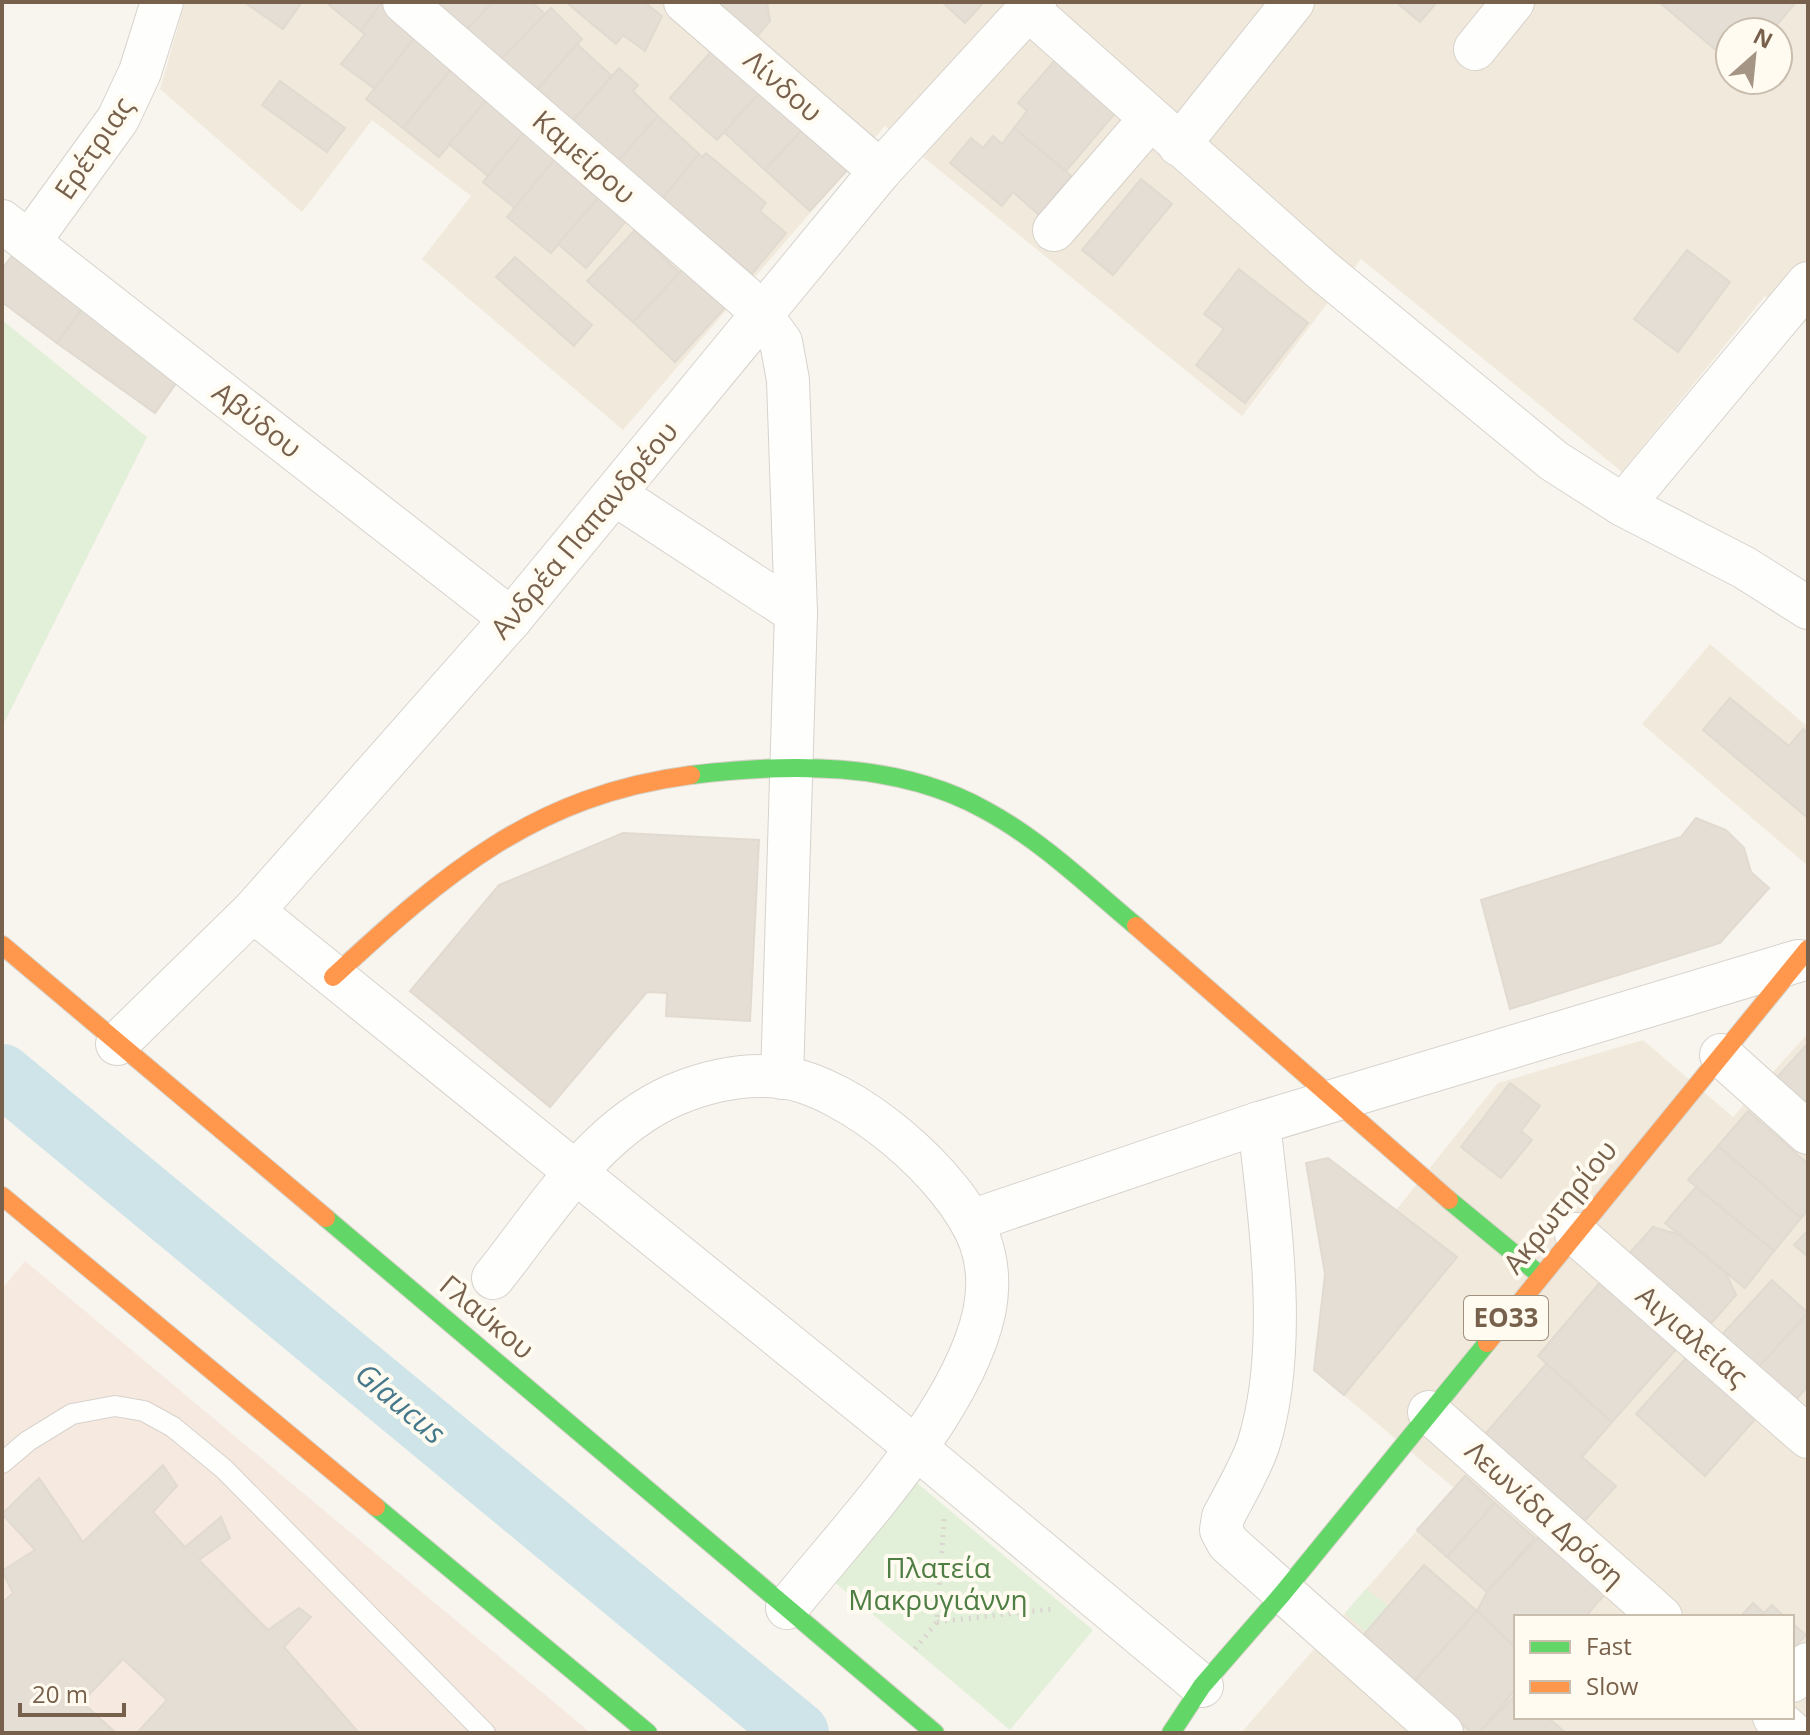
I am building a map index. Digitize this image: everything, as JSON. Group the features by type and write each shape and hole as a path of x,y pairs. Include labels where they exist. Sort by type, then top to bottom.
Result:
{"main road":[{"path":"333,977 449,876 512,834 570,805 644,782 793,768 831,768 895,777 941,790 992,814 1099,896 1472,1221 1540,1275"},
{"name":"Γλαύκου","path":"2,945 935,1733"},
{"name":"Ακρωτηρίου","path":"1171,1733 1202,1686 1283,1593 1803,955"},
{"path":"2,1196 648,1733"},
{"name":"Ακρωτηρίου","path":"1157,1715 1202,1686"}],"street":[{"name":"Ερέτριας","path":"16,232 118,119 140,72 162,2"},
{"name":"Καμείρου","path":"404,2 762,313 781,342 786,360 796,613 782,1078"},
{"name":"Λίνδου","path":"685,2 880,171"},
{"path":"1054,230 1165,132 1293,2"},
{"path":"1475,49 1513,2"},
{"name":"Ανδρέα Παπανδρέου","path":"117,1044 253,911 511,619 880,171 1032,6"},
{"path":"1032,6 1165,132 1459,386 1554,461 1623,505 1745,568 1808,608"},
{"name":"Αβύδου","path":"16,232 511,619"},
{"path":"1623,505 1808,283"},
{"path":"616,495 796,613"},
{"path":"253,911 575,1175 915,1447 1202,1686"},
{"path":"971,1221 1259,1123 1803,955"},
{"path":"1721,1055 1808,1133"},
{"path":"493,1278 575,1175 628,1121 673,1096 728,1079 782,1078 844,1098 879,1121 925,1165 971,1221 985,1262 984,1310 960,1376 915,1447 787,1608"},
{"path":"1259,1123 1272,1262 1269,1397 1257,1448 1223,1517 1221,1530 1228,1543 1442,1733"},
{"name":"Αιγιαλείας","path":"1576,1234 1808,1437"},
{"name":"Λεωνίδα Δρόση","path":"1429,1412 1659,1615"},
{"path":"1794,1679 1808,1664"},
{"path":"1776,1719 1792,1733"}],"lane":[{"path":"2,1463 28,1441 72,1414 115,1406 144,1411 163,1421 224,1469 485,1733"}],"path":[{"path":"915,1649 937,1622 945,1506"},
{"path":"937,1622 1067,1608"}],"shaded area":[{"path":"185,2 1808,2 1808,324 1765,296 1622,472 1361,259 1242,416 885,126 623,430 422,259 471,196 372,120 302,212 160,89"},
{"path":"1710,644 1808,727 1807,865 1642,724"},
{"path":"1808,1033 1808,1733 1241,1733 1454,1488 1314,1370 1325,1274 1306,1163 1328,1158 1396,1210 1498,1083 1643,1040 1733,1117"},
{"path":"25,1261 591,1733 2,1733 2,1289"}],"green space":[{"path":"2,320 147,437 2,727"},
{"name":"Πλατεία Μακρυγιάννη","path":"916,1482 1093,1630 1010,1730 833,1581"},
{"path":"1366,1589 1389,1606 1366,1632 1345,1613"}],"building":[{"path":"244,2 302,2 283,29"},
{"path":"332,2 382,2 361,31 329,5"},
{"path":"382,2 420,31 375,89 341,64 365,34 361,31"},
{"path":"434,2 493,2 465,31"},
{"path":"493,2 532,2 545,14 499,61 465,31"},
{"path":"566,2 644,2 662,16 645,51 623,35 616,44"},
{"path":"717,2 767,2 770,21 748,47"},
{"path":"942,2 984,2 965,23"},
{"path":"1396,2 1437,2 1420,22"},
{"path":"1659,2 1796,2 1784,16 1714,16 1714,48"},
{"path":"551,8 582,39 536,91 499,61"},
{"path":"420,31 457,62 403,128 366,99"},
{"path":"577,44 612,76 571,123 536,91"},
{"path":"716,46 764,88 717,140 670,98"},
{"path":"1056,59 1117,111 1066,171 1014,128 1027,111 1018,103"},
{"path":"457,62 493,92 439,157 403,128"},
{"path":"619,68 638,85 633,91 658,116 617,162 571,123"},
{"path":"280,81 345,128 327,152 262,105"},
{"path":"764,88 806,126 765,170 724,132"},
{"path":"493,92 525,131 488,176 449,144"},
{"path":"658,116 699,154 662,199 617,162"},
{"path":"806,126 850,167 810,211 765,170"},
{"path":"1014,128 1071,176 1039,215 1013,192 1002,206 950,163 971,138 983,148 993,136 1002,144"},
{"path":"525,131 557,157 515,208 483,182"},
{"path":"706,153 766,203 760,211 786,233 752,274 662,199 699,154 702,157"},
{"path":"557,157 605,190 551,253 507,217"},
{"path":"1141,179 1172,204 1113,275 1082,250"},
{"path":"605,190 633,213 586,268 558,244"},
{"path":"635,230 680,273 633,322 587,281"},
{"path":"1687,250 1730,282 1678,352 1634,319"},
{"path":"14,253 85,305 57,343 2,302 2,269"},
{"path":"515,257 592,325 574,346 496,277"},
{"path":"689,263 731,301 675,362 633,322"},
{"path":"1239,269 1308,323 1245,403 1196,365 1224,329 1204,314"},
{"path":"85,305 182,375 155,413 57,343"},
{"path":"1730,698 1789,746 1803,729 1808,733 1808,818 1703,730"},
{"path":"1696,818 1726,830 1744,848 1751,872 1769,888 1720,943 1510,1009 1481,900 1681,837"},
{"path":"623,833 759,840 750,1021 666,1016 667,993 647,992 550,1107 410,991 499,885"},
{"path":"1808,1043 1808,1115 1772,1083"},
{"path":"1510,1083 1540,1106 1521,1131 1532,1140 1501,1178 1461,1147"},
{"path":"1748,1111 1808,1164 1808,1210 1801,1218 1718,1146"},
{"path":"1718,1146 1801,1218 1774,1251 1688,1180"},
{"path":"1328,1158 1457,1257 1344,1395 1314,1370 1325,1274 1306,1163"},
{"path":"1696,1187 1774,1251 1745,1288 1665,1223"},
{"path":"1653,1227 1680,1235 1726,1273 1736,1295 1706,1329 1626,1257"},
{"path":"1808,1230 1808,1257 1794,1245"},
{"path":"1602,1280 1680,1345 1612,1422 1538,1356"},
{"path":"1772,1280 1808,1313 1755,1371 1717,1340"},
{"path":"1808,1313 1808,1386 1793,1403 1755,1371"},
{"path":"1688,1356 1757,1417 1705,1476 1636,1414"},
{"path":"1546,1364 1612,1422 1582,1457 1616,1486 1579,1527 1480,1440"},
{"path":"163,1465 177,1486 153,1512 185,1547 221,1517 230,1538 199,1560 268,1630 299,1608 311,1617 284,1647 359,1733 137,1733 167,1700 123,1659 82,1702 116,1733 2,1733 2,1603 13,1593 2,1571 35,1550 2,1514 39,1478 83,1542"},
{"path":"1465,1476 1495,1503 1447,1557 1417,1530"},
{"path":"1495,1503 1535,1538 1487,1592 1447,1557"},
{"path":"1541,1535 1606,1593 1587,1615 1514,1615 1514,1646 1477,1611 1487,1592"},
{"path":"1424,1565 1477,1611 1413,1683 1361,1638"},
{"path":"1753,1603 1764,1613 1772,1605 1783,1615 1742,1615"},
{"path":"1477,1611 1514,1646 1514,1691 1479,1733 1472,1733 1413,1683"},
{"path":"1794,1625 1806,1635 1794,1648"},
{"path":"1514,1696 1514,1719 1549,1719 1566,1733 1479,1733"}],"waterway":[{"name":"Glaucus","path":"2,1075 798,1733"}],"traffic: fast":[{"path":"691,775 804,768 879,774 916,782 951,794 1006,822 1064,864 1136,926"},
{"path":"1449,1200 1540,1275"},
{"path":"326,1218 935,1733"},
{"path":"1171,1733 1202,1686 1283,1593 1487,1343"},
{"path":"376,1507 648,1733"}],"traffic: slow":[{"path":"333,977 414,905 495,845 538,821 585,801 635,785 691,775"},
{"path":"1136,926 1449,1200"},
{"path":"2,945 326,1218"},
{"path":"1487,1343 1808,949"},
{"path":"2,1196 376,1507"}]}
